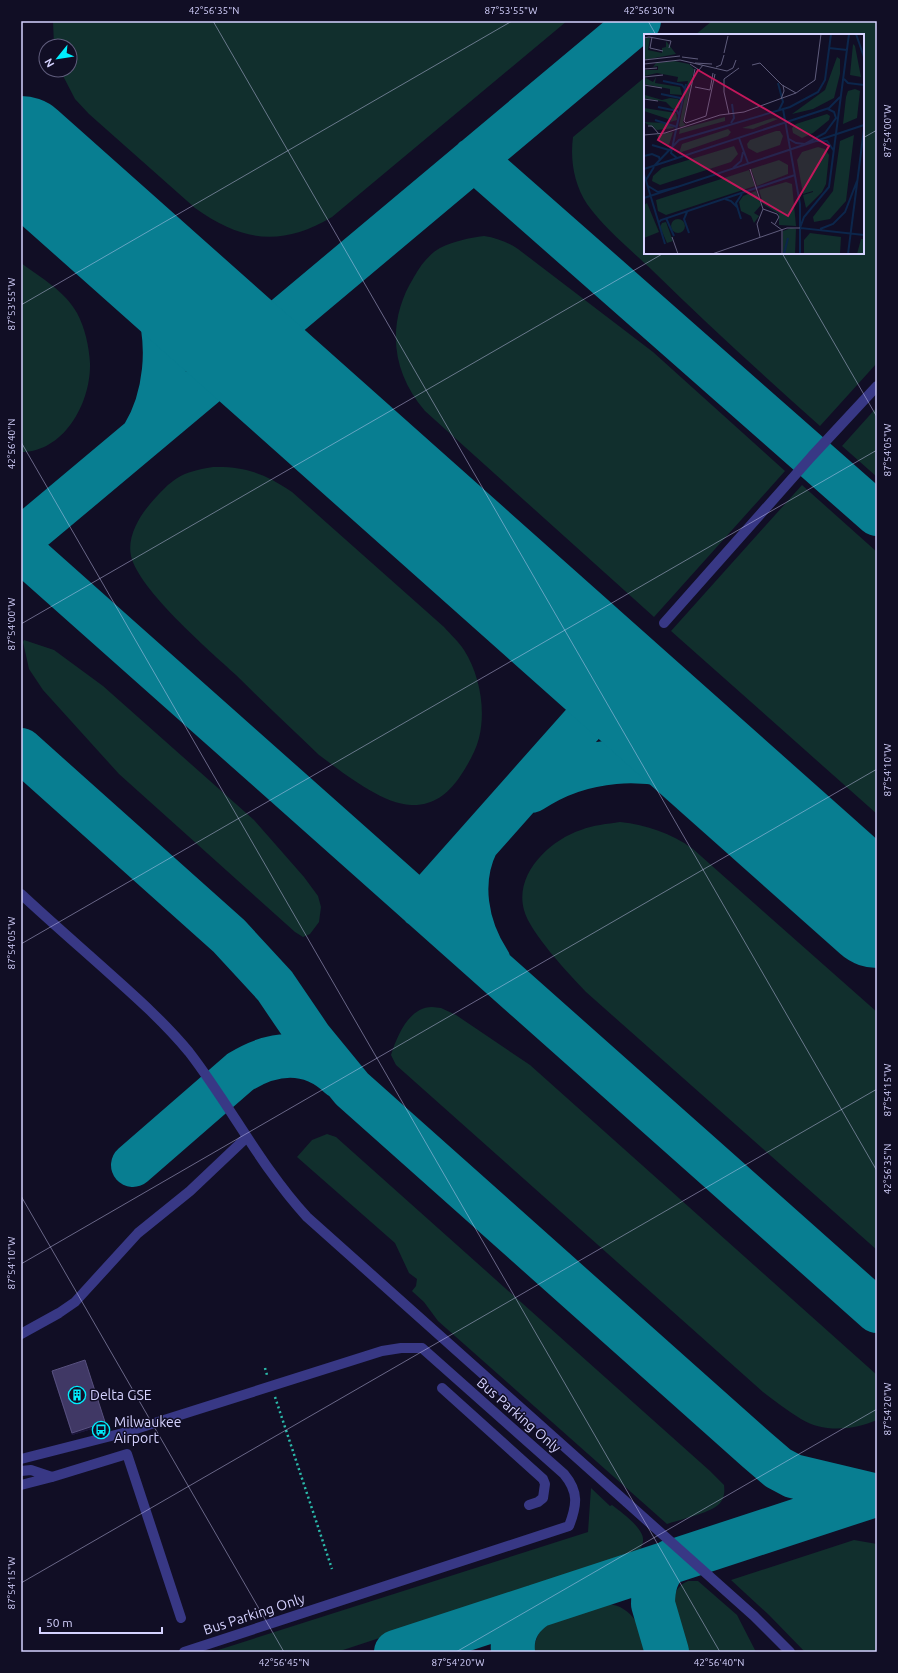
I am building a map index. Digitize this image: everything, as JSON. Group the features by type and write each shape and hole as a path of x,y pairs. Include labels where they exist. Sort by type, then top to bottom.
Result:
{"lane":[{"path":"664,623 812,456 877,386"},
{"path":"21,894 170,1030 204,1073 246,1137 291,1199 307,1217 754,1616 790,1652"},
{"path":"21,1334 59,1313 75,1302 138,1233 190,1191 246,1137"},
{"name":"Bus Parking Only","path":"21,1459 123,1434 382,1351 401,1348 422,1348 564,1474 572,1483 576,1495 574,1513 569,1526 184,1652"},
{"path":"442,1388 518,1455 542,1479 545,1484 543,1498 538,1502 529,1505"},
{"path":"21,1485 52,1478 127,1454 181,1618"},
{"path":"21,1471 31,1470 52,1478"},
{"path":"21,1492 52,1478"}],"path":[{"path":"265,1368 332,1569"}],"green space":[{"path":"53,21 567,21 332,217 313,227 296,233 279,236 246,234 229,228 195,208 89,114 75,99 64,78 78,78 78,38 54,38"},
{"path":"712,21 877,21 877,363 820,426 756,369 594,213 587,204 576,180 572,154 573,137 644,78 644,254 864,254 864,34 696,34"},
{"path":"484,236 510,244 518,249 653,352 785,471 654,617 425,411 405,380 399,363 396,346 396,329 399,311 405,294 414,277 425,261 440,248 462,240"},
{"path":"21,263 52,285 72,305 80,319 84,331 88,344 90,363 86,394 80,409 72,422 62,434 50,444 36,450 21,452"},
{"path":"877,407 877,477 842,446"},
{"path":"213,467 235,468 255,472 273,480 292,492 444,627 462,647 470,660 478,681 482,704 481,727 475,749 465,769 449,790 444,794 426,804 411,805 400,803 375,793 339,770 319,755 176,619 147,585 137,570 131,556 130,549 132,535 138,521 164,488 177,478 192,471"},
{"path":"802,485 877,552 877,814 671,631"},
{"path":"24,640 54,650 103,686 254,820 304,877 318,896 321,907 319,922 310,934 303,937 295,932 119,774 43,690 29,669 23,642"},
{"path":"620,822 640,825 667,834 685,843 877,1012 877,1250 586,992 551,953 534,930 524,910 522,897 524,884 529,872 537,860 547,850 569,835 590,827"},
{"path":"424,1008 441,1008 456,1015 530,1065 877,1375 877,1420 849,1428 829,1428 810,1423 791,1413 763,1392 396,1065 391,1055 405,1024 417,1012"},
{"path":"327,1134 336,1137 710,1471 724,1485 724,1496 722,1501 708,1511 667,1524 438,1321 424,1302 412,1291 416,1286 417,1279 409,1273 395,1243 297,1157 312,1140"},
{"path":"591,1488 610,1506 612,1505 626,1516 640,1531 643,1536 643,1542 638,1553 337,1652 212,1652 588,1532"},
{"path":"854,1540 877,1544 877,1652 805,1652 769,1615 731,1580"},
{"path":"688,1581 698,1581 737,1615 756,1652 685,1652 676,1623 673,1603 675,1594 680,1587"},
{"path":"608,1604 624,1609 636,1621 644,1636 649,1652 533,1652 536,1641 543,1627 558,1618 576,1611"}],"building":[{"name":"Delta GSE","path":"85,1360 105,1422 72,1433 52,1371"}],"taxiway":[{"path":"21,539 639,21"},
{"path":"474,159 877,514"},
{"path":"21,172 110,231 134,259 142,271 154,296 157,303 164,336 164,371 157,405 143,436"},
{"path":"21,550 877,1311"},
{"path":"421,906 619,683"},
{"path":"21,750 229,936 275,986 311,1039 352,1089 757,1450 778,1468 793,1476 877,1496"},
{"path":"531,791 571,771 593,765 637,761 659,763 681,768 702,775 746,796"},
{"path":"477,843 471,858 468,873 466,888 467,904 475,934 489,962"},
{"path":"133,1165 240,1072 253,1065 279,1057 304,1057 316,1061 340,1077"},
{"path":"396,1652 872,1496"},
{"path":"667,1652 653,1604 653,1598 659,1574 671,1561"},
{"path":"513,1652 515,1631 518,1625 526,1615 537,1606"}],"runway":[{"path":"21,151 877,913"}],"place":[{"name":"Delta GSE","path":"77,1395"},
{"name":"Milwaukee Airport","path":"101,1430"}]}
